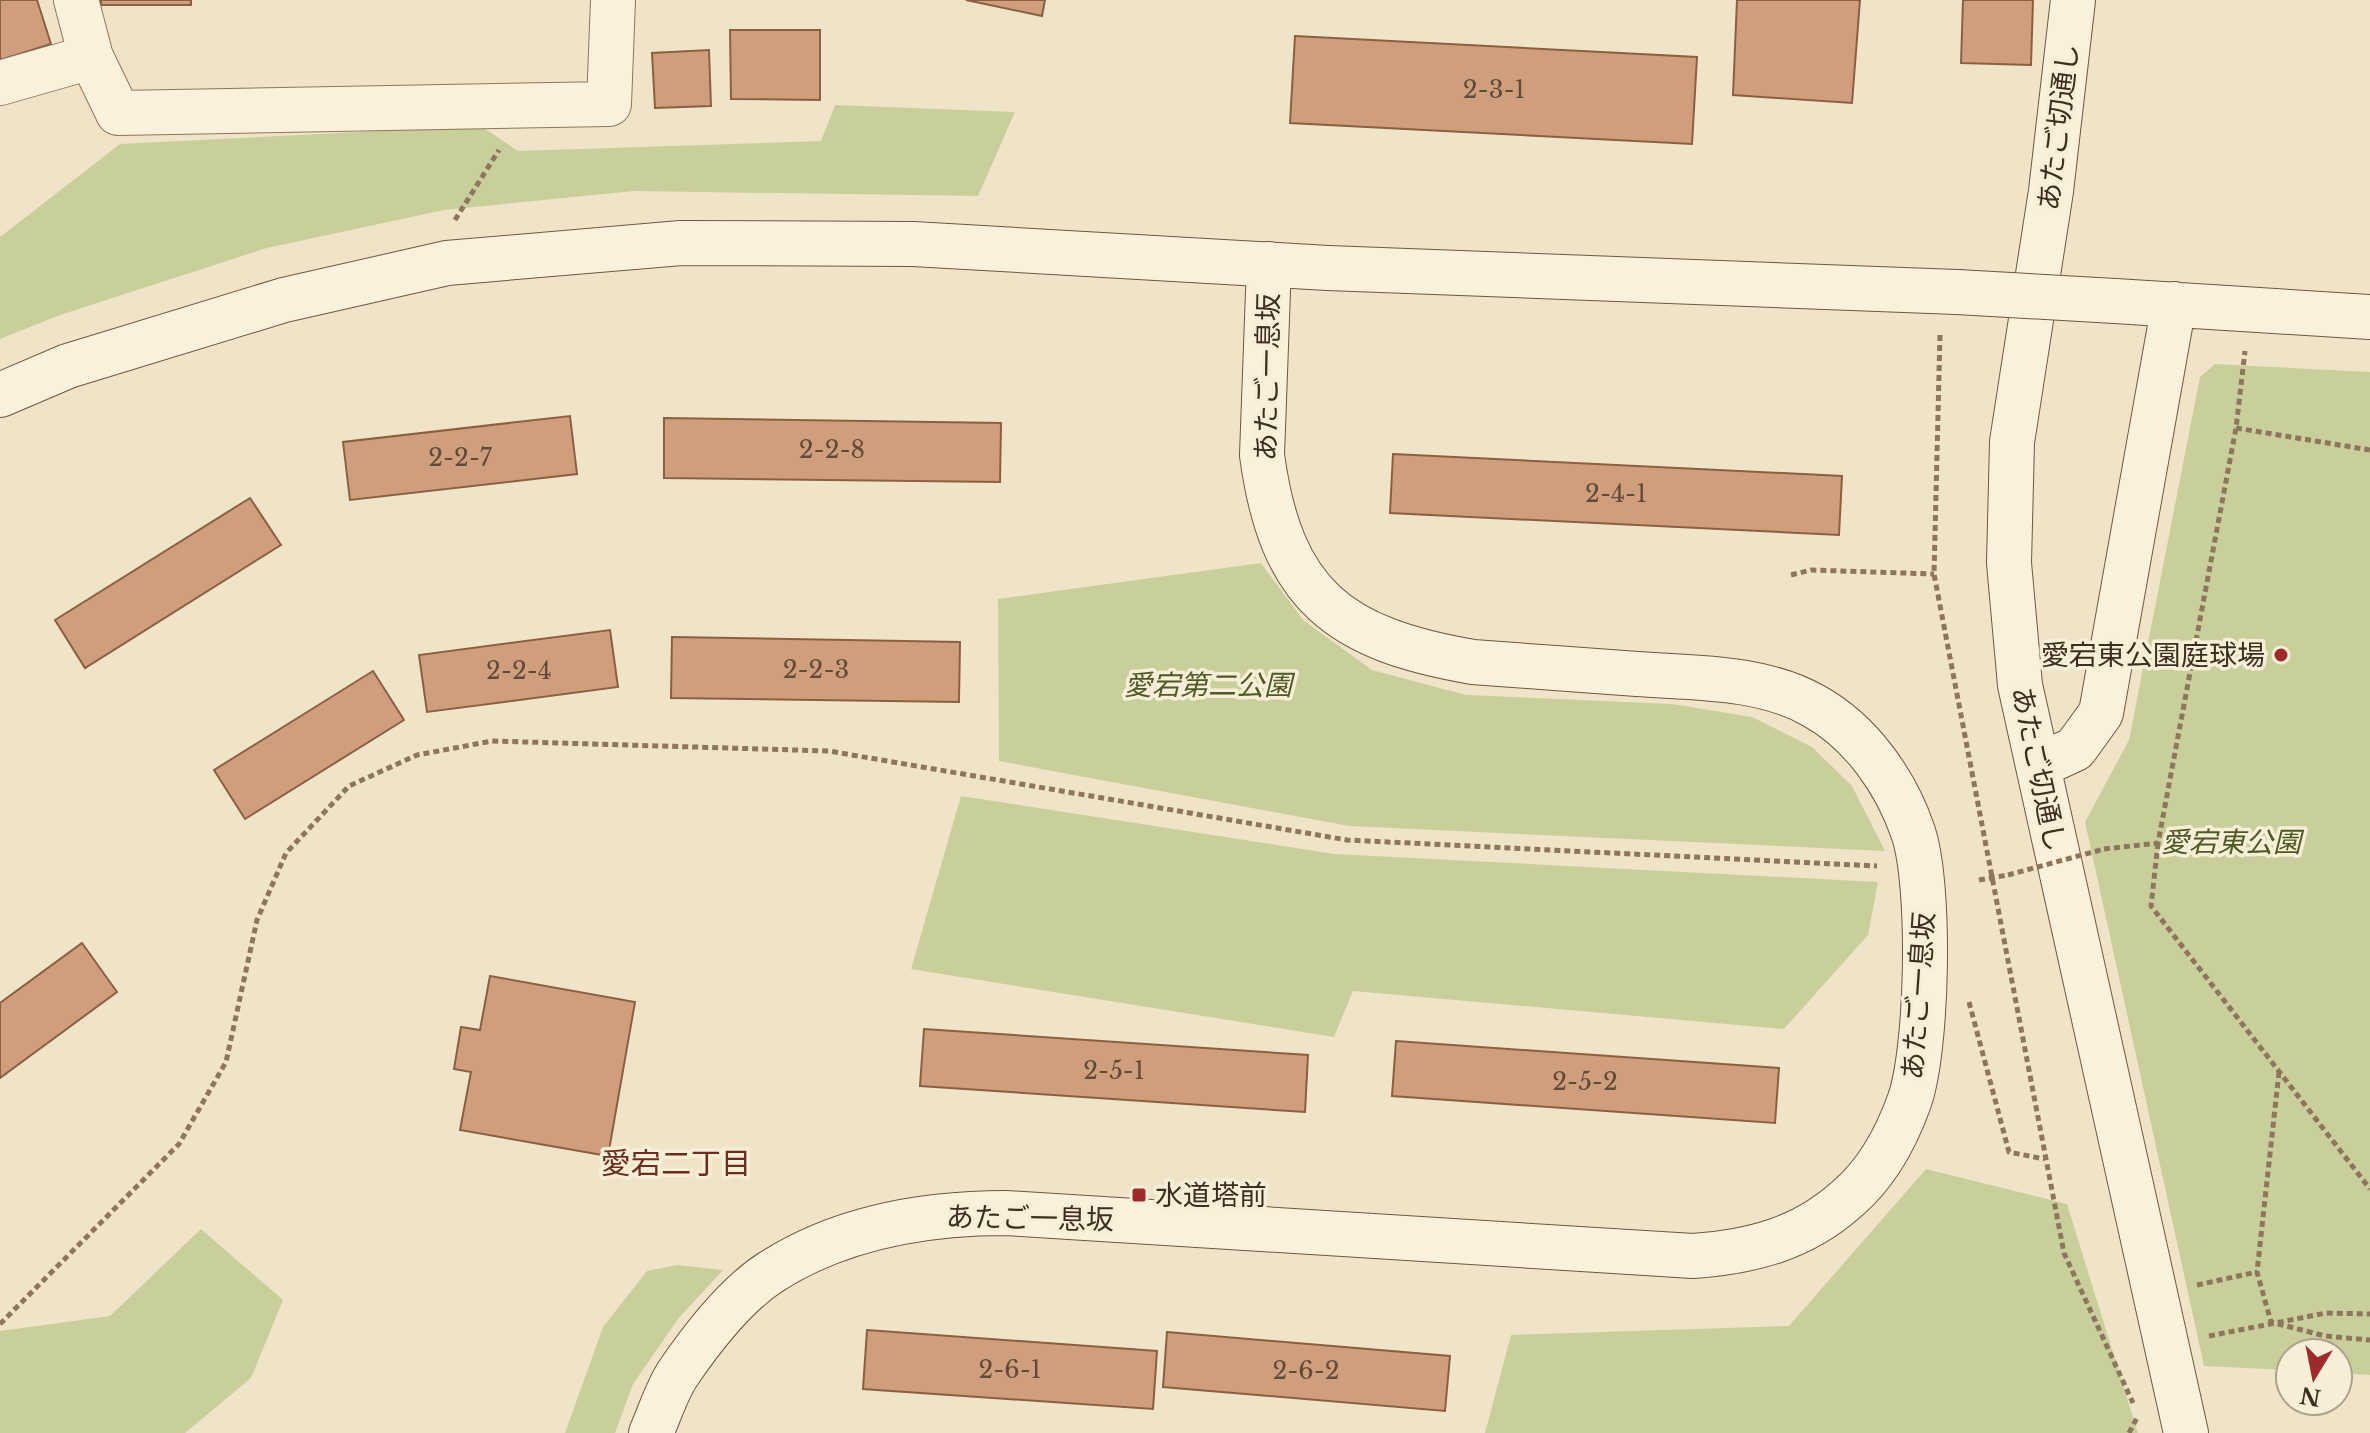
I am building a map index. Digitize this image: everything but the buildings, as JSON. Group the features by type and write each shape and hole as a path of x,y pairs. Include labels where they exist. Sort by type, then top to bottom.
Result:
{"street":[{"path":"76,0 91,57 118,113 609,104 613,0"},
{"name":"あたご切通し","path":"2073,0 2051,191 2012,442 2012,593 2020,685 2186,1433"},
{"path":"0,83 91,57"},
{"path":"0,395 68,366 284,300 447,263 555,251 681,243 913,244 1269,264 1957,292 2370,317"},
{"name":"あたご一息坂","path":"651,1433 678,1374 722,1317 770,1273 828,1245 897,1221 953,1213 1006,1213 1693,1256 1723,1254 1786,1239 1819,1220 1849,1198 1875,1169 1894,1138 1910,1099 1916,1066 1924,879 1914,833 1897,791 1873,757 1815,706 1784,693 1739,682 1473,662 1432,655 1394,646 1354,626 1326,604 1305,582 1278,534 1266,481 1262,455 1269,264"},
{"path":"2038,766 2075,749 2101,713 2174,304"}],"path":[{"path":"455,220 505,140"},
{"path":"1940,335 1934,574 2064,1253 2138,1415 2129,1433"},
{"path":"2245,350 2236,428 2158,843 2151,906 2370,1189"},
{"path":"2236,428 2370,450"},
{"path":"1791,575 1811,570 1934,574"},
{"path":"0,1324 179,1144 226,1062 257,920 286,853 349,786 417,755 492,741 829,751 1347,840 1884,866"},
{"path":"1979,880 2104,849 2158,843"},
{"path":"1968,1000 2009,1152 2044,1159"},
{"path":"2271,1322 2257,1272 2279,1072"},
{"path":"2196,1285 2257,1272"},
{"path":"2195,1339 2326,1313 2370,1314"},
{"path":"2271,1322 2325,1336 2370,1340"}],"green space":[{"path":"835,105 1015,112 978,196 634,191 444,210 267,248 60,315 0,339 0,237 120,144 481,126 518,151 821,141"},
{"name":"愛宕東公園","path":"2215,364 2370,372 2370,1375 2354,1374 2354,1337 2274,1337 2274,1369 2204,1366 2085,822 2129,740 2200,377"},
{"name":"愛宕第二公園","path":"1261,563 1303,620 1372,670 1466,695 1672,704 1752,717 1812,747 1852,786 1885,851 1349,826 999,761 998,599"},
{"path":"961,796 1335,854 1878,882 1868,935 1784,1029 1353,991 1334,1037 911,969"},
{"path":"1926,1169 2067,1204 2138,1433 1485,1433 1511,1335 1789,1326"},
{"path":"201,1229 283,1300 251,1378 185,1433 0,1433 0,1331 110,1316"},
{"path":"677,1265 723,1270 678,1319 633,1384 615,1433 565,1433 603,1327 647,1271"}],"place":[{"name":"愛宕東公園庭球場","path":"2281,655"},
{"name":"水道塔前","path":"1139,1195"}],"district":[{"name":"愛宕二丁目","path":"676,1164"}]}
